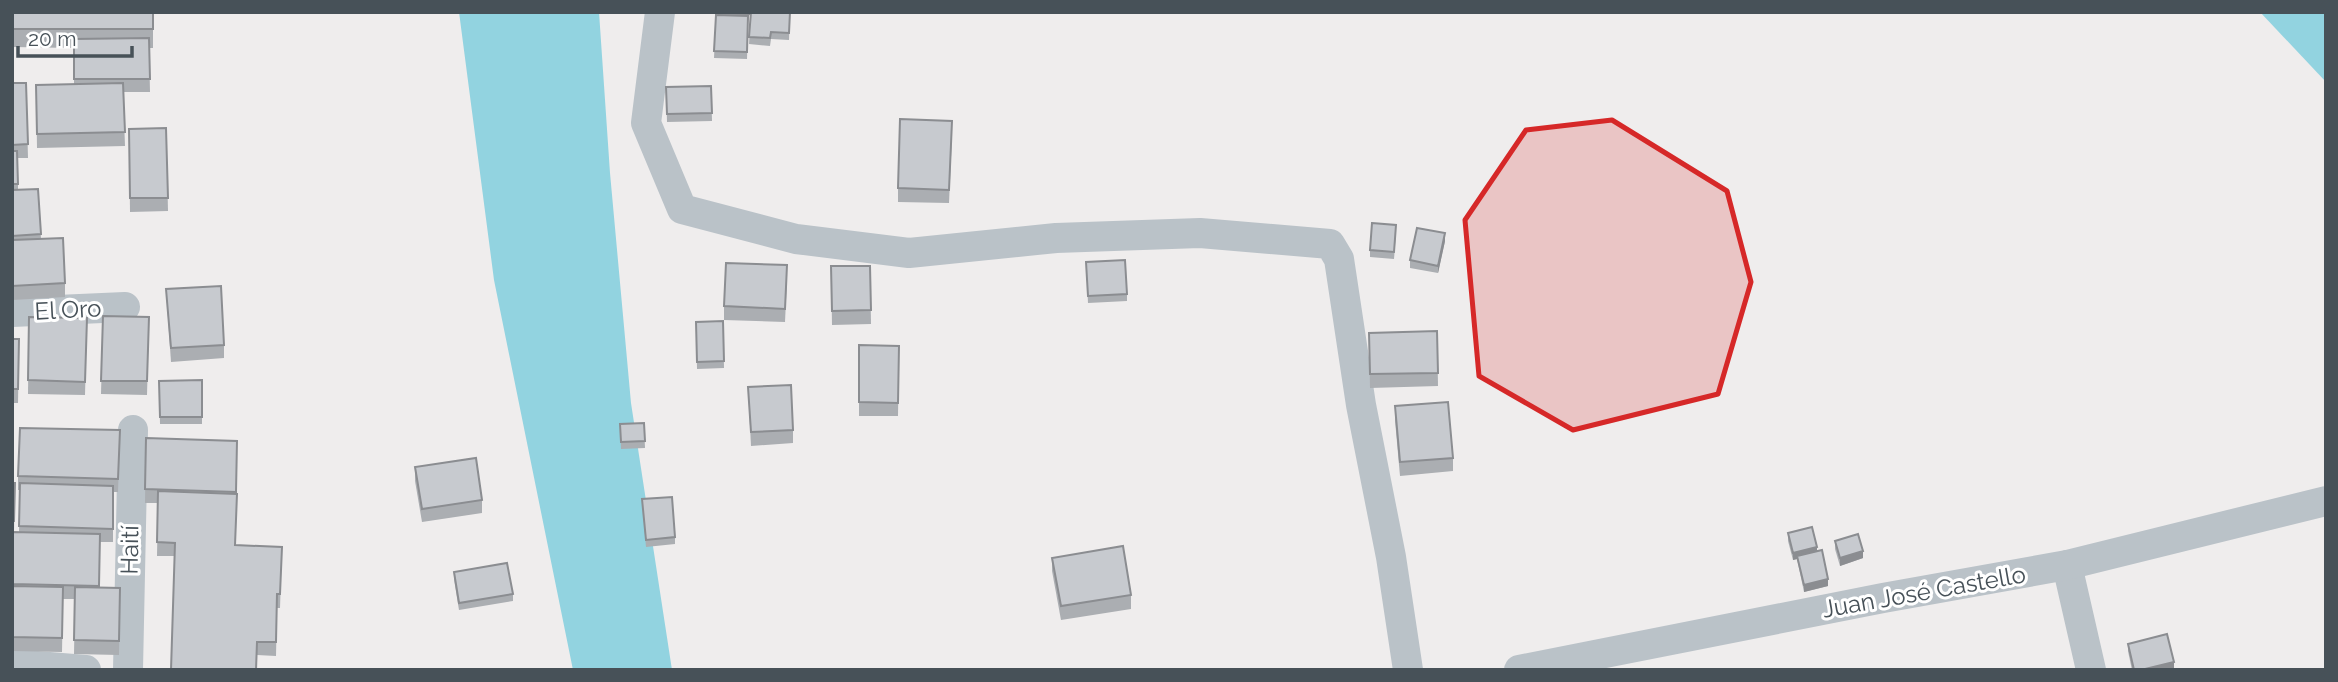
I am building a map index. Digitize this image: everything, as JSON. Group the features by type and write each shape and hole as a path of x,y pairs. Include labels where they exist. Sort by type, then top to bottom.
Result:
{"street":[{"path":"660,12 646,123 682,209 796,239 909,253 1056,238 1200,233 1330,244 1339,259 1361,405 1391,558 1408,670"},
{"name":"El Oro","path":"12,312 125,307"},
{"name":"Haití","path":"128,670 133,430"},
{"name":"Juan José Castello","path":"1519,670 1883,598 2067,565 2326,501"},
{"path":"2067,565 2091,670"},
{"path":"12,664 86,670"}],"highlighted area":[{"path":"1612,120 1727,191 1751,282 1718,394 1573,430 1479,376 1465,220 1526,130"}],"water":[{"path":"459,12 599,12 610,173 631,403 672,670 573,670 494,280"},
{"path":"2260,12 2326,12 2326,82"}],"building":[{"path":"12,12 153,12 153,29 12,29"},
{"path":"749,12 749,14 718,13"},
{"path":"751,12 790,12 789,33 771,32 770,38 749,37"},
{"path":"716,15 748,16 747,52 714,51"},
{"path":"149,38 150,79 74,79 74,39"},
{"path":"12,83 26,83 28,144 12,145"},
{"path":"123,83 125,132 37,134 36,85"},
{"path":"711,86 712,113 667,114 666,87"},
{"path":"900,119 952,121 949,190 898,188"},
{"path":"166,128 168,198 130,198 129,129"},
{"path":"12,151 17,151 18,184 12,184"},
{"path":"38,189 41,234 12,236 12,190"},
{"path":"1372,223 1396,225 1394,252 1370,250"},
{"path":"1417,228 1445,233 1438,266 1410,260"},
{"path":"63,238 65,283 12,286 12,240"},
{"path":"1125,260 1127,294 1088,296 1086,262"},
{"path":"726,263 787,265 785,309 724,306"},
{"path":"831,266 870,266 871,310 832,311"},
{"path":"221,286 224,345 171,348 166,289"},
{"path":"103,316 149,317 147,381 101,381"},
{"path":"29,317 87,318 85,382 28,380"},
{"path":"723,321 724,361 697,362 696,322"},
{"path":"1437,331 1438,373 1370,374 1369,333"},
{"path":"12,339 19,339 18,389 12,389"},
{"path":"859,345 899,346 898,403 859,402"},
{"path":"202,380 202,417 160,417 159,381"},
{"path":"791,385 793,430 751,432 748,387"},
{"path":"1448,402 1453,458 1400,462 1395,406"},
{"path":"644,423 645,441 621,442 620,424"},
{"path":"20,428 120,430 118,479 18,476"},
{"path":"146,438 237,441 236,492 145,489"},
{"path":"476,458 482,500 422,509 415,467"},
{"path":"12,483 15,483 14,521 12,521"},
{"path":"20,483 113,486 113,529 19,526"},
{"path":"158,491 237,494 235,545 282,547 276,642 257,642 256,670 171,670 175,543 157,542"},
{"path":"672,497 675,537 646,540 642,499"},
{"path":"1812,527 1817,547 1793,553 1788,533"},
{"path":"12,532 100,534 99,586 12,584"},
{"path":"1858,534 1863,551 1840,558 1835,541"},
{"path":"1123,546 1131,595 1061,606 1052,558"},
{"path":"1822,550 1828,579 1804,585 1797,556"},
{"path":"507,563 513,594 459,603 454,572"},
{"path":"12,586 63,587 62,638 12,637"},
{"path":"75,587 120,588 119,641 74,640"},
{"path":"2167,634 2174,662 2134,670 2128,644"}]}
